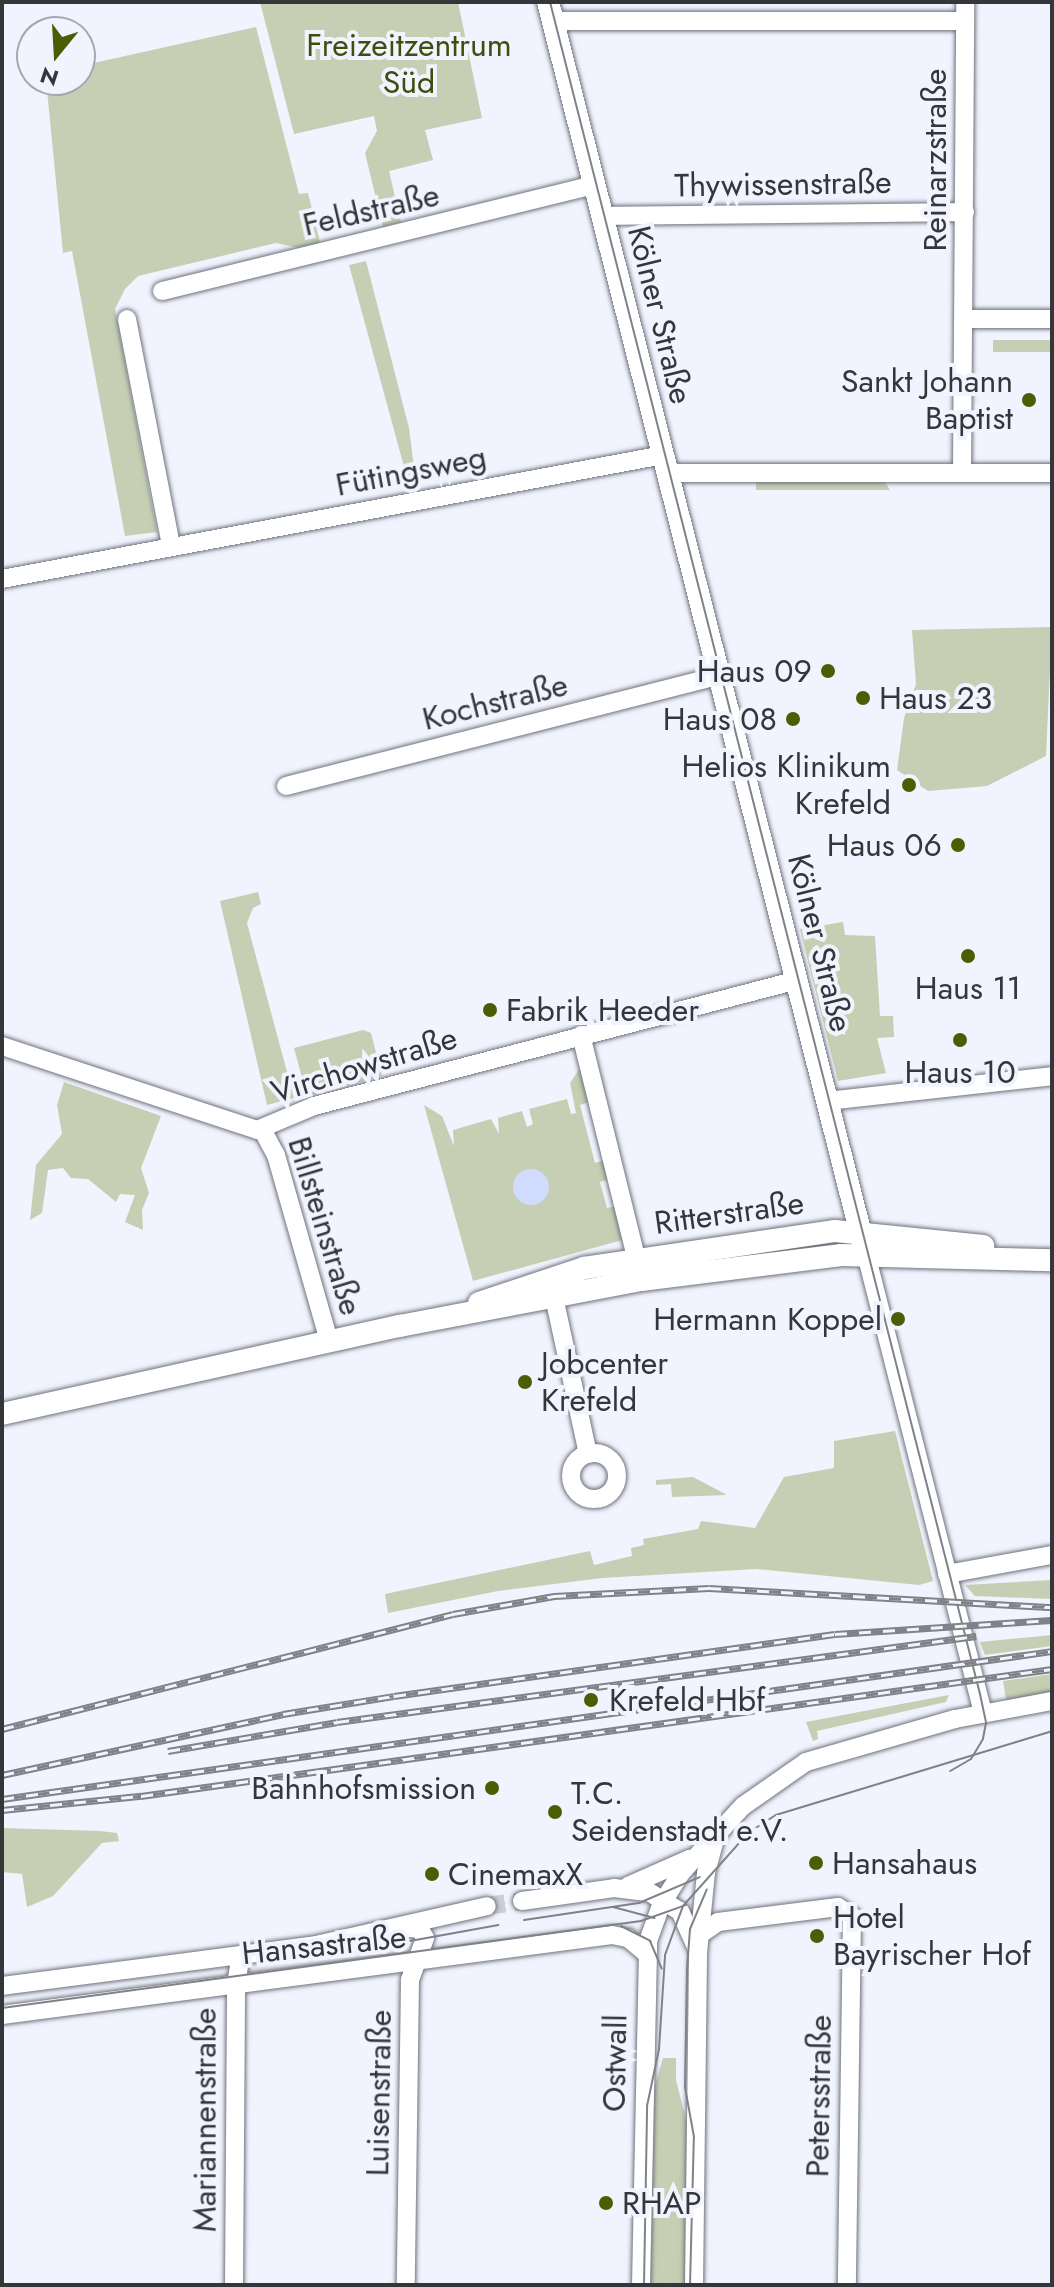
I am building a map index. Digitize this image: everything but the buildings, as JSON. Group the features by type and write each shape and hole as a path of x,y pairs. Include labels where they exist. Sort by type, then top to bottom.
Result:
{"main road":[{"name":"Kölner Straße","path":"550,11 866,1254"},
{"name":"Ritterstraße","path":"2,1414 436,1318 552,1286 636,1258 861,1231 934,1238 1045,1259"},
{"name":"Ritterstraße","path":"552,1286 866,1254 1045,1259"}],"street":[{"name":"Reinarzstraße","path":"962,473 965,2"},
{"path":"550,11 965,21"},
{"name":"Feldstraße","path":"162,291 594,185"},
{"name":"Thywissenstraße","path":"602,216 965,212"},
{"path":"127,319 171,546"},
{"path":"964,319 1052,319"},
{"name":"Fütingsweg","path":"2,579 171,546 665,464 1052,473"},
{"name":"Kochstraße","path":"286,786 719,676"},
{"name":"Virchowstraße","path":"2,1046 233,1125 262,1129 300,1110 796,980"},
{"path":"581,1035 636,1258"},
{"path":"827,1101 1052,1076"},
{"name":"Billsteinstraße","path":"262,1129 276,1155 329,1341"},
{"name":"Kölner Straße","path":"866,1254 983,1713"},
{"path":"552,1286 588,1454"},
{"path":"947,1574 1052,1555"},
{"path":"694,2285 701,1860 717,1833 760,1792 806,1762 983,1713 1052,1701"},
{"path":"522,1901 614,1888 701,1860"},
{"name":"Ostwall","path":"641,2285 647,1954 664,1899 701,1860"},
{"path":"614,1888 664,1899 686,1921 698,1953"},
{"name":"Hansastraße","path":"2,1986 241,1955 398,1927 429,1915 487,1906"},
{"name":"Petersstraße","path":"701,1934 718,1922 848,1909 852,1923 847,2285"},
{"name":"Luisenstraße","path":"398,1927 415,1927 425,1934 410,1980 406,2285"},
{"name":"Hansastraße","path":"2,2015 417,1964 612,1935 628,1938 647,1954"},
{"name":"Mariannenstraße","path":"234,2285 236,1985 241,1955"}],"green space":[{"name":"Freizeitzentrum Süd","path":"260,2 458,2 482,118 425,130 433,160 389,171 401,222 383,227 365,153 377,131 374,116 294,134"},
{"path":"256,27 299,194 308,193 320,242 308,250 276,243 138,276 125,289 115,309 157,532 125,536 72,251 63,253 48,96 96,96 96,62"},
{"path":"366,261 409,428 416,483 409,485 349,265"},
{"path":"993,340 1052,340 1052,352 993,352"},
{"path":"884,481 890,490 756,490 756,482"},
{"path":"1052,627 1046,756 987,786 928,791 897,770 904,718 916,684 912,630"},
{"path":"258,892 261,904 253,908 247,923 294,1098 267,1105 220,901"},
{"path":"843,922 845,935 875,936 880,1016 893,1016 894,1037 877,1038 886,1073 838,1081 800,929"},
{"path":"363,1030 371,1033 382,1076 307,1096 294,1048"},
{"path":"582,1065 590,1102 580,1105 595,1163 605,1160 610,1179 600,1182 607,1208 617,1206 626,1239 473,1281 424,1105 442,1116 454,1146 453,1130 491,1119 499,1134 498,1118 522,1111 527,1127 533,1124 529,1109 567,1099 571,1114 576,1113 570,1083"},
{"path":"64,1082 161,1116 141,1168 149,1193 142,1210 143,1230 125,1222 135,1195 120,1194 116,1202 88,1179 71,1178 63,1168 48,1170 42,1213 30,1220 36,1165 62,1134 57,1105"},
{"path":"895,1431 933,1581 919,1585 756,1569 602,1578 498,1591 388,1613 385,1594 590,1551 594,1565 632,1556 631,1548 644,1545 643,1539 698,1529 701,1521 755,1528 784,1477 834,1468 834,1441"},
{"path":"693,1477 727,1495 672,1497 671,1484 656,1485 656,1480"},
{"path":"1052,1580 1052,1599 975,1596 965,1585"},
{"path":"1052,1635 1052,1646 985,1655 980,1642"},
{"path":"1052,1674 1052,1696 1007,1705 1003,1681"},
{"path":"949,1695 946,1702 817,1731 818,1739 813,1741 806,1722"},
{"path":"2,1828 100,1831 117,1833 119,1841 102,1843 53,1896 27,1907 22,1874 2,1872"},
{"path":"663,2058 676,2058 676,2080 690,2135 688,2285 647,2285 653,2093"}],"water":[{"path":"531,1169 544,1174 549,1187 544,1200 531,1205 518,1200 513,1187 518,1174"}],"tunnel":[{"path":"487,1906 522,1901"}],"tram line":[{"path":"550,2 980,1694 986,1723 983,1739 971,1759 950,1771"},
{"path":"644,2285 647,2106 659,2049 665,1955 683,1906 748,1833 776,1815 1052,1731"},
{"path":"524,1920 639,1903 700,1877"},
{"path":"690,2285 694,2137 685,2087 687,1969 690,1929 707,1889"},
{"path":"2,2008 641,1921 686,1905"},
{"path":"613,1907 655,1918"},
{"path":"399,1943 498,1925"},
{"path":"621,1926 650,1941 662,1969"}],"railway":[{"path":"2,1729 453,1614 554,1596 709,1588 1052,1607"},
{"path":"2,1775 283,1714 394,1696 835,1634 1052,1620"},
{"path":"168,1751 337,1722 976,1636"},
{"path":"2,1799 1052,1651"},
{"path":"2,1810 141,1796 1052,1669"}],"place":[{"name":"Sankt Johann Baptist","path":"1029,400"},
{"name":"Haus 09","path":"828,671"},
{"name":"Haus 23","path":"863,698"},
{"name":"Haus 08","path":"793,719"},
{"name":"Helios Klinikum Krefeld","path":"909,785"},
{"name":"Haus 06","path":"958,845"},
{"name":"Haus 11","path":"968,956"},
{"name":"Fabrik Heeder","path":"490,1010"},
{"name":"Haus 10","path":"960,1040"},
{"name":"Hermann Koppel","path":"898,1319"},
{"name":"Jobcenter Krefeld","path":"525,1382"},
{"name":"Krefeld Hbf","path":"591,1700"},
{"name":"Bahnhofsmission","path":"492,1788"},
{"name":"T.C. Seidenstadt e.V.","path":"555,1812"},
{"name":"Hansahaus","path":"816,1863"},
{"name":"CinemaxX","path":"432,1874"},
{"name":"Hotel Bayrischer Hof","path":"817,1936"},
{"name":"RHAP","path":"606,2203"}]}
